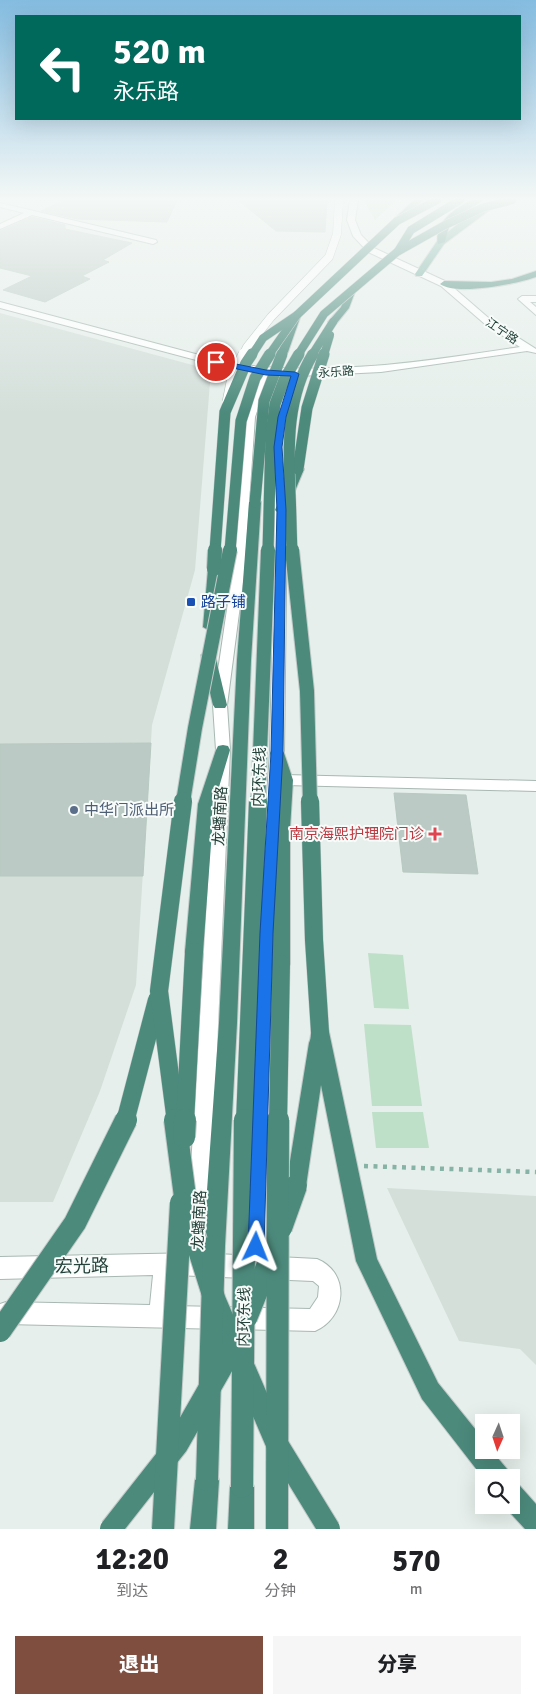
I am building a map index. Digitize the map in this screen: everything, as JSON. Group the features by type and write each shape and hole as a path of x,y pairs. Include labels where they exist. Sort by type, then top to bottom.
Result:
{"highway":[{"path":"220,705 208,656 226,412 246,363 263,338 297,315 343,271"},
{"name":"内环东线","path":"241,1529 245,1098 266,615 270,435 275,404 284,380 305,342 324,314 375,271"},
{"path":"444,284 491,286 518,282 536,274"},
{"path":"351,292 345,308 333,322 308,362 290,418 288,447 292,548 307,691 314,931 320,1032 367,1261 430,1392 491,1469"},
{"path":"0,1331 75,1223 127,1118 159,991 179,827 192,746 229,560 241,421 255,378 297,315"},
{"name":"内环东线","path":"203,1529 208,1480 214,1246 228,1023 236,816 260,432 264,401 297,315"},
{"path":"281,510 298,469 307,408 333,322"},
{"path":"163,1529 194,952 206,804 223,750"},
{"path":"277,753 285,780 282,829 277,1178 277,1529"},
{"path":"159,991 187,1212 215,1301 276,1444 329,1529"},
{"path":"111,1529 182,1437 229,1357 266,1272 296,1186 320,1032"},
{"path":"520,1504 536,1523"}],"street":[{"path":"226,412 233,376 248,347 271,317 315,271"},
{"name":"江宁路","path":"414,271 444,284 489,323 532,351"},
{"path":"536,299 522,299 536,312"},
{"name":"永乐路","path":"0,305 234,367 266,372 295,374 336,373 532,351"},
{"name":"龙蟠南路","path":"197,1264 223,750 220,705 238,575 250,417 266,372"},
{"path":"256,1266 266,933 277,753 281,510 278,447 282,417 295,374"},
{"path":"285,780 536,786"},
{"path":"0,1313 160,1315 165,1264"},
{"name":"宏光路","path":"0,1268 165,1264 256,1266 317,1270 328,1281 330,1295 324,1310 315,1320 160,1315"}],"path":[{"path":"346,1166 536,1172"}],"shaded area":[{"path":"0,313 211,370 195,570 152,725 136,985 100,1091 53,1202 0,1202"},
{"path":"387,1188 536,1196 536,1365 520,1349 459,1341"}],"green space":[{"path":"368,953 403,955 409,1009 374,1008"},
{"path":"364,1024 411,1025 422,1106 372,1106"},
{"path":"372,1112 423,1112 429,1148 376,1148"}],"building":[{"path":"13,271 91,271 82,276 90,279 45,302 3,290 32,276"},
{"name":"中华门派出所","path":"151,743 143,876 0,876 0,744"},
{"name":"南京海熙护理院门诊","path":"394,793 466,795 478,874 403,872"}],"place":[{"name":"路子铺","path":"191,602"},
{"name":"中华门派出所","path":"74,810"},
{"name":"南京海熙护理院门诊","path":"435,834"}],"route":[{"path":"216,362 266,372 295,374 282,417 278,447 281,510 277,753 266,933 263,1075 256,1247"}]}
